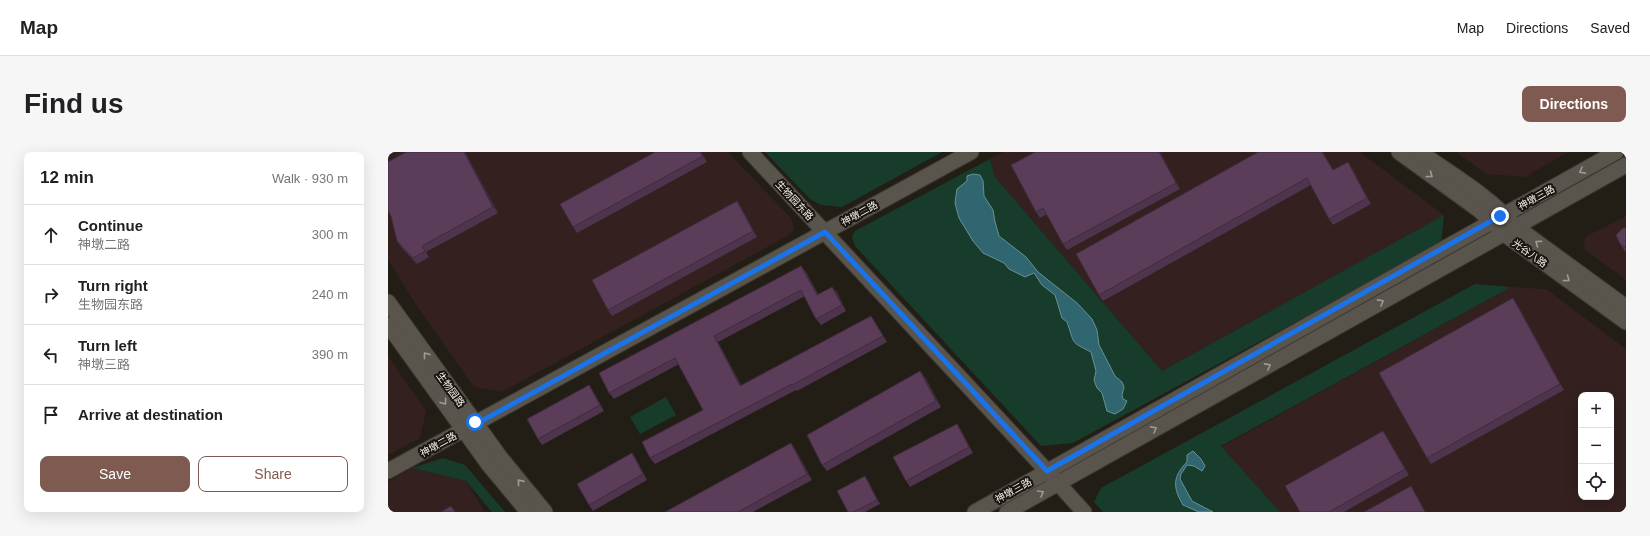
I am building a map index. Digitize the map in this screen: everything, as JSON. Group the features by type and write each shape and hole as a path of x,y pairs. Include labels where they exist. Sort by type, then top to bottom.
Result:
{"street":[{"name":"生物园东路","path":"750,152 1084,512"},
{"name":"神墩二路","path":"388,471 971,152"},
{"name":"光谷八路","path":"1399,152 1479,210 1498,218"},
{"name":"光谷八路","path":"1420,152 1498,218 1510,230 1626,322"},
{"name":"神墩三路","path":"975,512 1616,152"},
{"name":"神墩三路","path":"1007,512 1626,165"},
{"name":"光谷八路","path":"1510,230 1626,307"},
{"name":"生物园路","path":"388,302 470,427 489,465 528,512"},
{"name":"生物园路","path":"388,325 470,427 500,457 545,512"}],"shaded area":[{"path":"388,152 728,152 791,218 794,229 791,234 502,392 474,387 419,309 388,260"},
{"path":"1003,152 1360,152 1444,215 1162,371 995,177 990,159"},
{"path":"1456,152 1568,152 1525,177 1486,174"},
{"path":"1626,216 1626,280 1584,249 1585,237"},
{"path":"1511,287 1546,289 1626,349 1626,512 1280,512 1221,447"},
{"path":"388,356 426,411 420,438 388,455"},
{"path":"412,468 466,481 485,512 388,512 388,482"}],"green space":[{"path":"765,152 942,152 842,207 821,205 810,199"},
{"path":"990,159 995,177 1162,371 1444,215 1441,243 1073,443 1041,446 855,246 852,237 855,231"},
{"path":"1475,284 1511,287 1221,446 1280,512 1103,512 1094,502 1101,488"},
{"path":"666,397 676,415 640,434 630,417"},
{"path":"443,458 465,465 505,512 492,512 466,481 412,468"}],"water":[{"path":"973,174 980,175 983,181 984,196 993,210 999,236 1026,257 1038,272 1077,303 1092,319 1097,330 1099,345 1115,376 1122,382 1124,387 1122,395 1123,399 1127,401 1123,409 1115,414 1107,411 1102,393 1097,388 1094,380 1096,371 1091,352 1079,346 1072,338 1067,322 1062,318 1055,295 1042,285 1034,273 1025,277 1009,269 1004,263 983,253 973,241 959,218 955,203 957,189 967,181 967,176"},
{"path":"1193,451 1201,459 1205,466 1202,471 1194,466 1187,465 1181,474 1180,479 1192,501 1213,512 1199,512 1183,505 1177,493 1177,478 1182,467 1187,462 1187,455"}],"building":[{"path":"406,152 464,152 493,207 422,246 425,251 413,258 397,241 391,216 388,211 388,162"},
{"path":"655,152 700,152 703,156 573,227 560,204"},
{"path":"1035,152 1159,152 1176,183 1063,244 1043,208 1036,212 1011,165"},
{"path":"1258,152 1322,152 1333,170 1348,162 1367,198 1329,219 1307,178 1099,295 1076,254"},
{"path":"737,201 753,231 608,310 592,280"},
{"path":"1623,228 1626,228 1626,248 1620,244 1616,235"},
{"path":"801,266 817,295 832,287 842,305 816,319 801,290 714,336 740,386 871,316 883,336 650,458 642,442 703,410 675,358 609,393 599,373"},
{"path":"1513,298 1560,384 1427,458 1379,373"},
{"path":"920,371 936,401 822,465 807,435"},
{"path":"589,385 600,405 538,439 527,419"},
{"path":"957,424 969,447 906,481 893,457"},
{"path":"1383,431 1405,469 1329,512 1300,512 1285,486"},
{"path":"791,443 807,474 738,512 665,512"},
{"path":"632,453 643,474 589,505 577,484"},
{"path":"865,476 877,500 853,512 848,512 837,491"},
{"path":"1411,486 1425,512 1364,512"},
{"path":"451,506 455,512 441,512"}],"route":[{"path":"475,422 476,424 825,232 1047,471 1500,216"}]}
